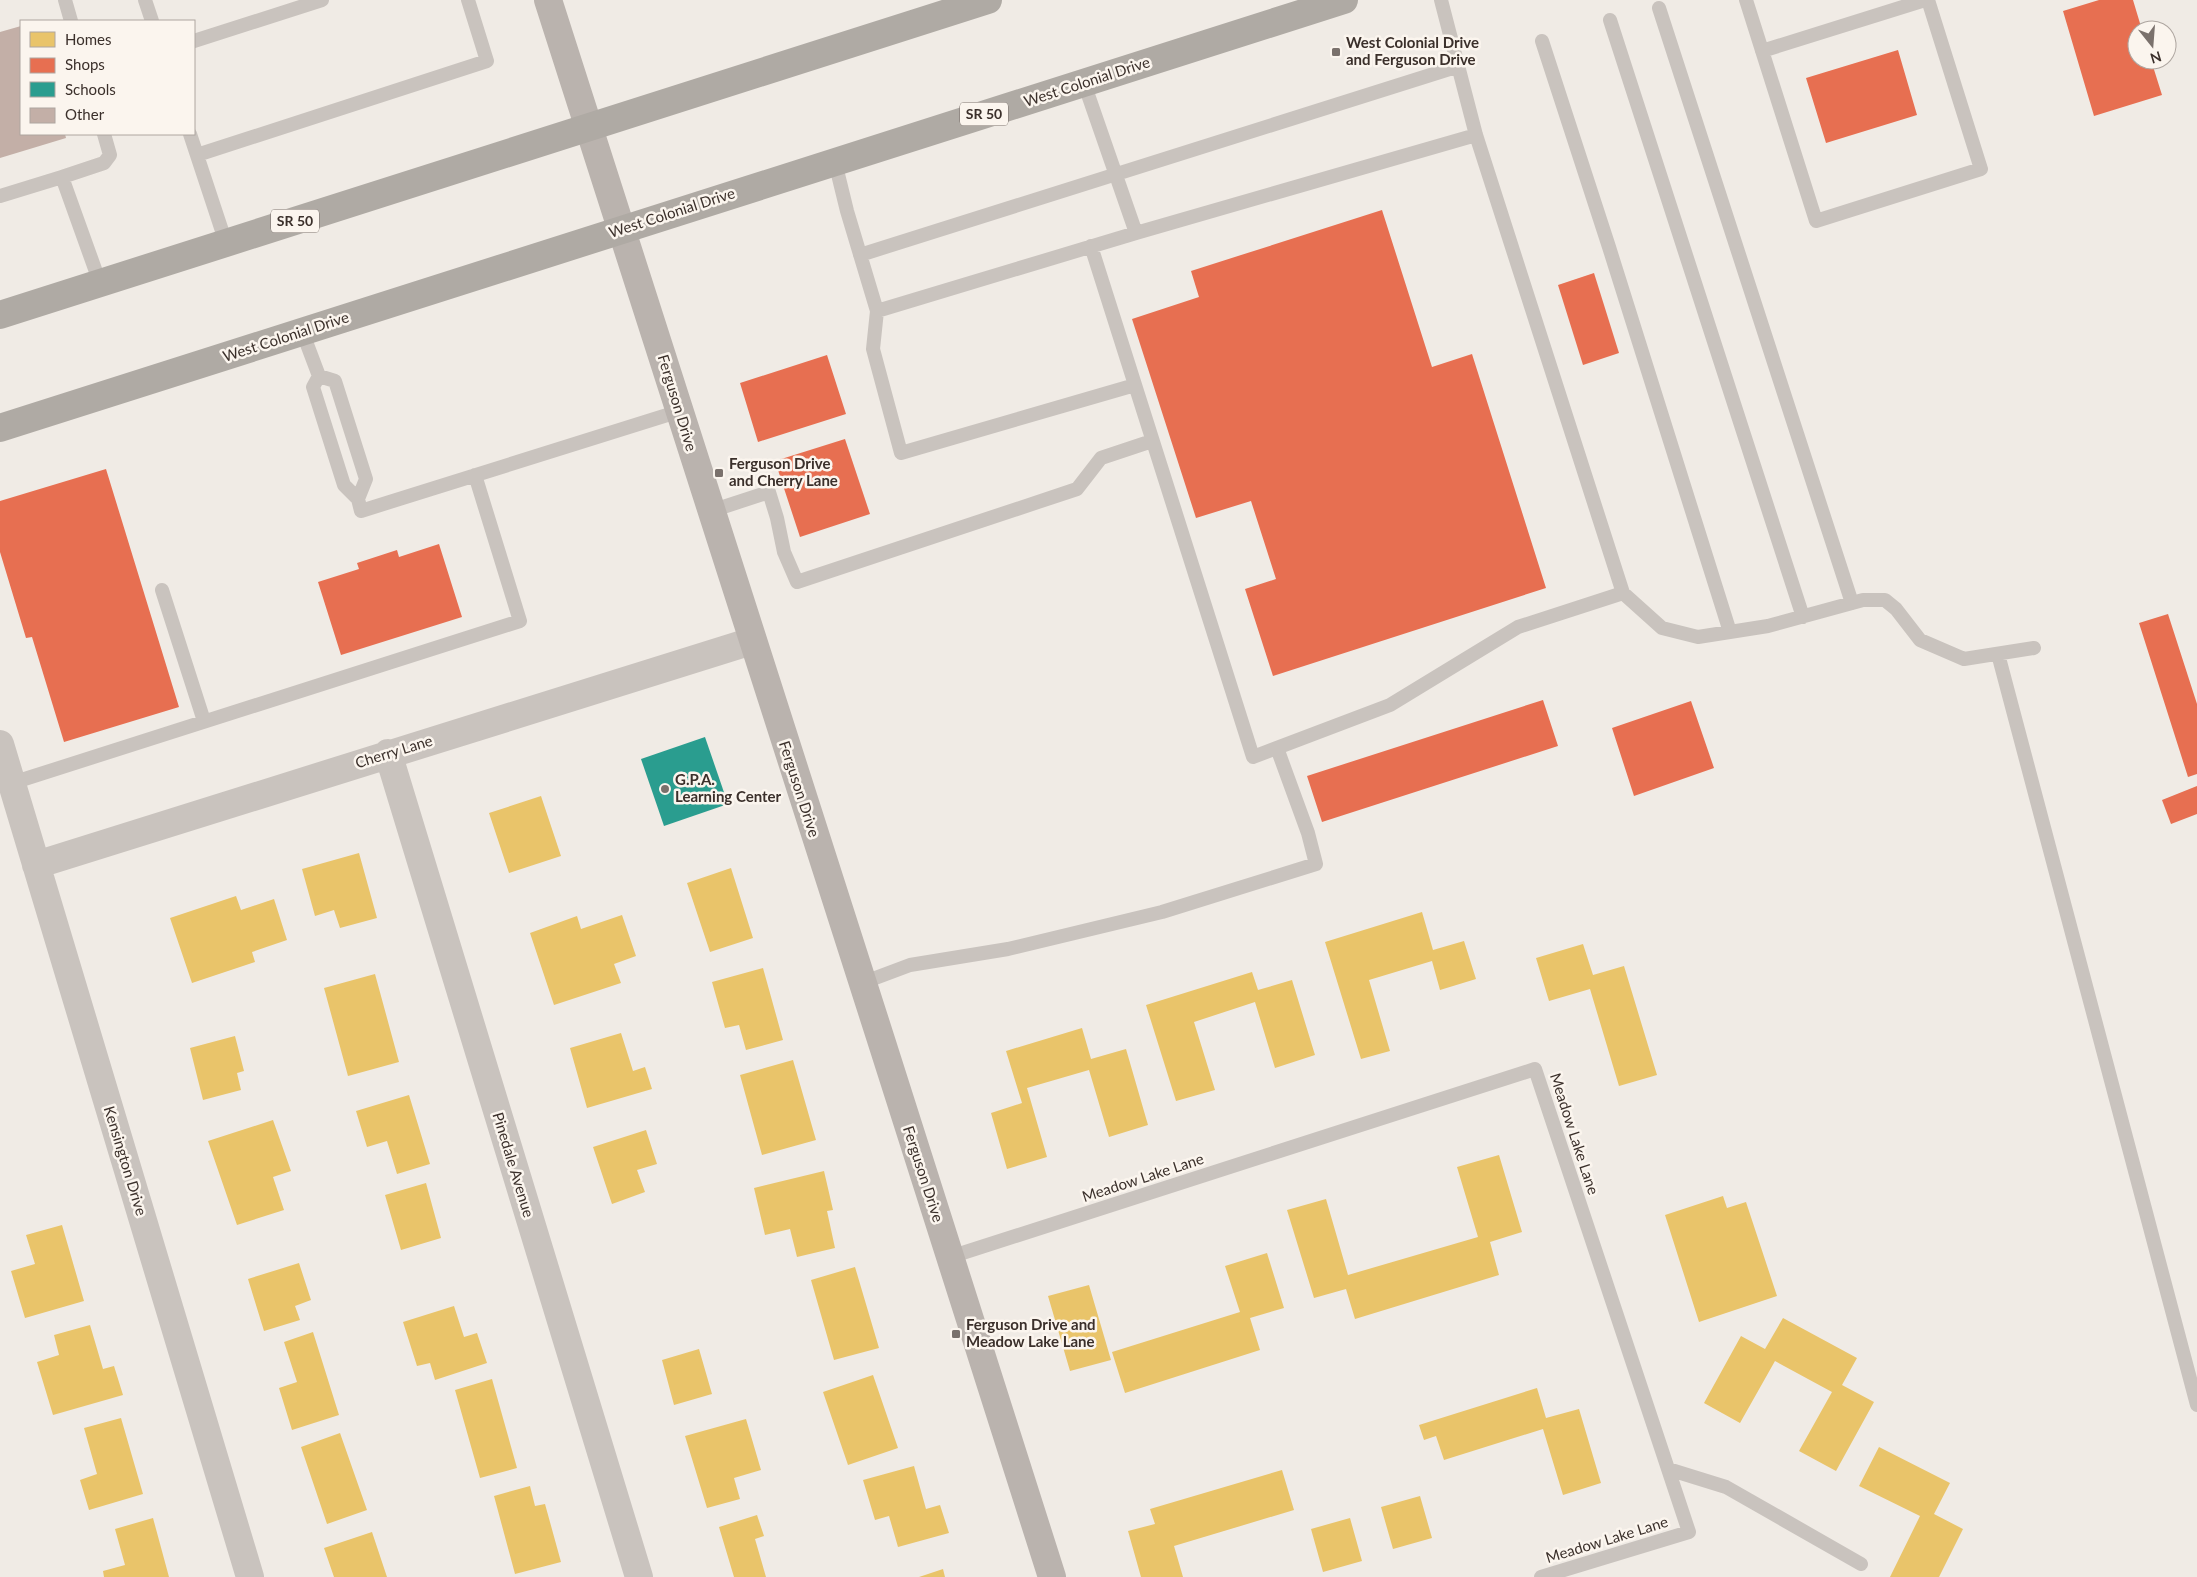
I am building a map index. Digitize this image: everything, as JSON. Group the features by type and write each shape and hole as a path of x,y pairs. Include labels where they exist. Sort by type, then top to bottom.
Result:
{"highway":[{"name":"SR 50","path":"0,315 589,128 938,8 988,0"},
{"name":"West Colonial Drive","path":"0,428 1344,0"}],"street":[{"name":"Ferguson Drive","path":"548,0 623,229 752,640 1052,1577"},
{"name":"Cherry Lane","path":"36,865 752,640"},
{"name":"Kensington Drive","path":"0,744 250,1577"},
{"name":"Pinedale Avenue","path":"388,753 638,1577"}],"lane":[{"path":"65,0 71,20"},
{"path":"145,0 152,20"},
{"path":"195,41 322,0"},
{"path":"197,155 487,61 468,0"},
{"path":"1441,0 1476,135 1623,593 1662,628 1698,637 1768,626 1863,600 1885,600 1896,609 1920,640 1964,658 2034,648"},
{"path":"1746,0 1762,51 1816,221 1981,169 1926,0 1762,51"},
{"path":"1659,8 1852,603"},
{"path":"1610,20 1802,617"},
{"path":"1542,41 1612,256 1730,632"},
{"path":"860,254 1459,66"},
{"path":"1084,83 1136,233"},
{"path":"0,196 104,163 110,156 104,135"},
{"path":"190,135 226,243"},
{"path":"877,311 1091,246 1476,135"},
{"path":"835,162 877,311 873,349 901,453 1135,386"},
{"path":"62,177 100,283"},
{"path":"1091,246 1253,757 1390,705 1518,628 1623,593"},
{"path":"302,331 319,376 313,387 344,485 358,499 361,511 680,412"},
{"path":"319,376 335,380 366,479 358,499"},
{"path":"329,434 350,428"},
{"path":"711,511 769,492 784,552 797,582 1077,490 1101,458 1152,441"},
{"path":"12,783 520,621 475,475"},
{"path":"162,590 204,721"},
{"path":"1998,654 2197,1405"},
{"path":"862,983 910,966 1008,949 1162,912 1316,864 1308,833 1277,748"},
{"name":"Meadow Lake Lane","path":"950,1257 1535,1069 1689,1532 1541,1577"},
{"path":"1668,1469 1726,1487 1861,1564"}],"building: Homes":[{"path":"541,796 561,856 509,873 489,813"},
{"path":"359,853 377,918 340,928 334,910 315,916 302,869"},
{"path":"731,868 753,938 710,952 687,883"},
{"path":"236,896 241,910 274,899 287,940 252,952 255,962 192,983 170,918"},
{"path":"1422,912 1433,950 1464,941 1476,979 1440,990 1432,961 1369,980 1390,1051 1361,1059 1325,942"},
{"path":"622,915 636,956 614,964 621,983 554,1005 530,933 577,916 581,929"},
{"path":"1583,944 1593,975 1624,966 1657,1075 1619,1086 1590,989 1549,1001 1536,958"},
{"path":"763,968 783,1040 746,1050 739,1025 725,1028 712,982"},
{"path":"1252,972 1258,990 1292,980 1315,1055 1275,1068 1255,1002 1194,1022 1215,1090 1176,1101 1146,1005"},
{"path":"375,974 399,1062 348,1076 324,988"},
{"path":"1082,1028 1091,1059 1126,1049 1148,1125 1109,1137 1089,1070 1027,1088 1047,1157 1007,1169 991,1113 1022,1103 1006,1051"},
{"path":"621,1033 633,1071 645,1067 652,1089 587,1108 570,1048"},
{"path":"235,1036 244,1071 237,1073 241,1090 203,1100 190,1048"},
{"path":"793,1060 816,1140 762,1155 740,1075"},
{"path":"409,1095 430,1164 397,1174 387,1141 367,1147 356,1111"},
{"path":"273,1120 291,1171 273,1177 284,1210 237,1225 208,1141"},
{"path":"646,1130 657,1164 637,1170 645,1192 612,1204 593,1147"},
{"path":"1499,1155 1522,1232 1490,1242 1499,1275 1355,1319 1346,1289 1314,1298 1287,1210 1326,1199 1348,1275 1478,1237 1457,1167"},
{"path":"824,1171 833,1210 827,1211 835,1248 797,1257 790,1229 765,1235 754,1188"},
{"path":"426,1183 441,1238 401,1250 385,1195"},
{"path":"1723,1196 1727,1208 1746,1202 1777,1296 1699,1322 1665,1215"},
{"path":"62,1225 84,1301 25,1318 11,1271 35,1264 26,1235"},
{"path":"1267,1253 1284,1308 1250,1318 1260,1350 1125,1393 1112,1352 1240,1312 1225,1266"},
{"path":"299,1263 311,1300 295,1306 300,1320 264,1331 248,1279"},
{"path":"855,1267 879,1348 834,1360 811,1280"},
{"path":"1089,1285 1111,1360 1070,1371 1048,1296"},
{"path":"454,1306 464,1337 477,1333 487,1363 435,1380 430,1363 417,1366 403,1322"},
{"path":"1783,1318 1857,1358 1842,1385 1874,1402 1836,1471 1799,1451 1832,1392 1775,1361 1740,1423 1704,1403 1741,1336 1765,1349"},
{"path":"90,1325 103,1369 114,1366 123,1395 53,1415 37,1362 59,1355 54,1335"},
{"path":"313,1332 339,1415 292,1430 279,1388 297,1382 284,1342"},
{"path":"699,1349 712,1394 674,1405 662,1360"},
{"path":"873,1375 898,1448 848,1465 823,1392"},
{"path":"492,1379 517,1468 480,1478 455,1390"},
{"path":"1537,1388 1546,1418 1579,1409 1601,1483 1563,1495 1543,1429 1444,1460 1436,1436 1424,1440 1419,1425"},
{"path":"121,1418 143,1494 89,1510 80,1480 97,1474 84,1428"},
{"path":"746,1419 761,1470 734,1478 740,1499 707,1508 685,1436"},
{"path":"340,1433 367,1510 327,1524 301,1447"},
{"path":"1879,1447 1950,1483 1934,1514 1963,1529 1939,1577 1890,1577 1920,1516 1859,1486"},
{"path":"914,1466 926,1509 940,1505 949,1533 898,1547 889,1516 875,1520 863,1480"},
{"path":"1282,1470 1294,1510 1174,1546 1183,1577 1141,1577 1128,1531 1155,1524 1150,1509"},
{"path":"530,1486 535,1506 545,1504 561,1562 515,1574 494,1496"},
{"path":"1420,1496 1432,1538 1393,1549 1381,1507"},
{"path":"757,1515 764,1536 755,1539 766,1577 734,1577 719,1527"},
{"path":"153,1518 169,1577 104,1577 103,1571 125,1565 115,1529"},
{"path":"1350,1518 1362,1561 1323,1572 1311,1529"},
{"path":"372,1532 387,1577 334,1577 324,1548"},
{"path":"943,1569 945,1577 919,1577"}],"building: Shops":[{"path":"2099,0 2133,0 2139,20 2127,20 2127,70 2154,70 2162,95 2094,116 2063,11"},
{"path":"1898,50 1917,115 1826,143 1806,78"},
{"path":"1382,210 1432,367 1472,354 1546,588 1273,676 1245,589 1276,579 1251,501 1196,518 1132,319 1199,297 1191,271"},
{"path":"1594,273 1619,353 1583,365 1558,285"},
{"path":"827,355 846,414 758,442 740,383"},
{"path":"845,439 870,514 800,537 775,461"},
{"path":"106,469 179,707 64,742 32,637 26,638 0,552 0,501"},
{"path":"439,544 462,617 341,655 318,582 359,569 357,563 397,550 399,557"},
{"path":"2168,614 2197,704 2197,774 2188,777 2139,623"},
{"path":"1543,700 1558,746 1322,822 1307,776"},
{"path":"1691,701 1714,768 1634,796 1612,728"},
{"path":"2197,786 2197,814 2171,824 2162,800"}],"building: Schools":[{"path":"705,737 728,804 664,826 641,759"}],"building: Other":[{"path":"20,26 20,135 65,135 66,138 0,158 0,32"}],"place":[{"name":"West Colonial Drive and Ferguson Drive","path":"1336,52"},
{"name":"Ferguson Drive and Cherry Lane","path":"719,473"},
{"name":"G.P.A. Learning Center","path":"665,789"},
{"name":"Ferguson Drive and Meadow Lake Lane","path":"956,1334"}]}
